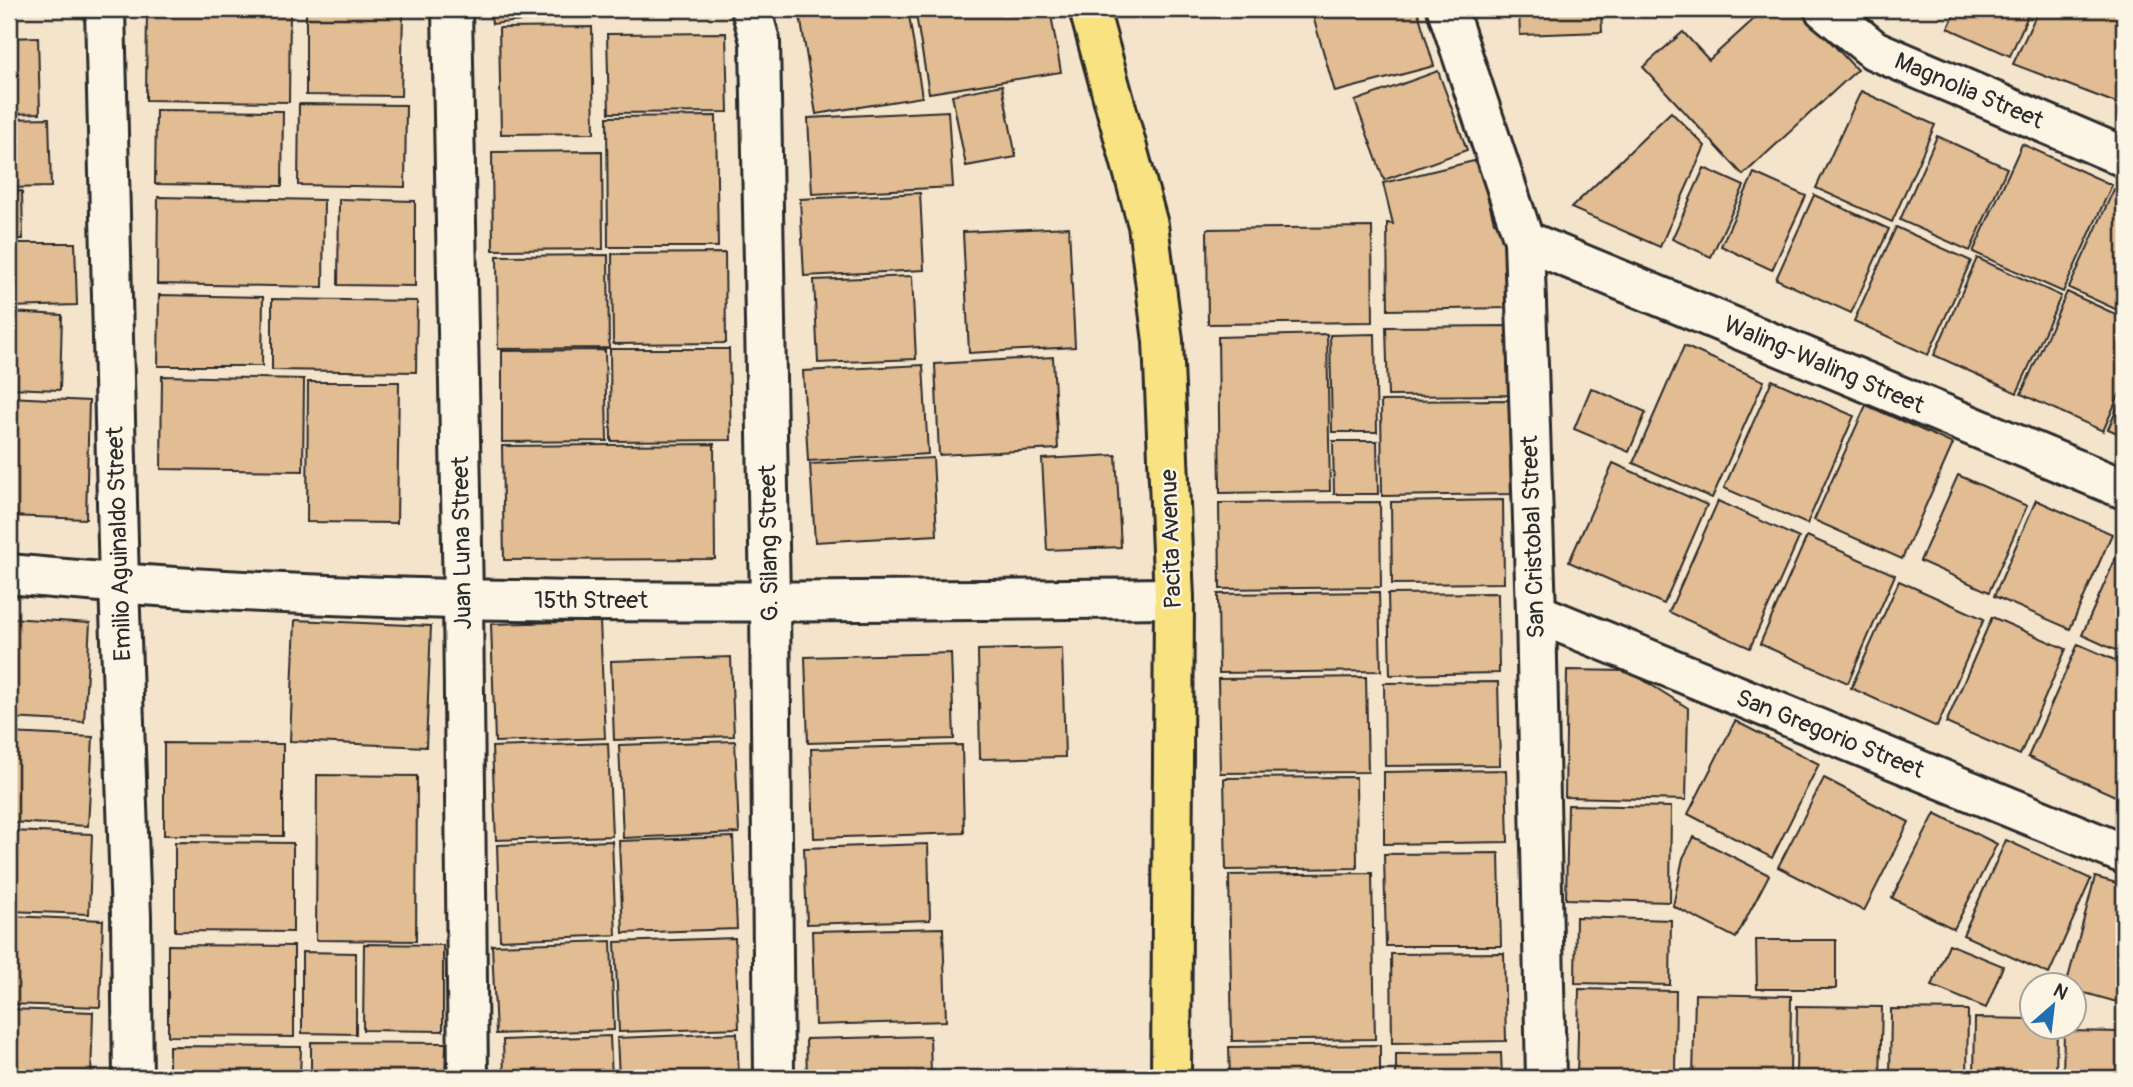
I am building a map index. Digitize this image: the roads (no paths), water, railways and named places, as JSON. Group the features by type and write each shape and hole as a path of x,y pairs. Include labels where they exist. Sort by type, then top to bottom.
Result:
{"main road":[{"name":"Pacita Avenue","path":"1089,9 1148,225 1163,341 1174,598 1171,1078"}],"street":[{"name":"Emilio Aguinaldo Street","path":"106,9 119,584 131,915 133,1078"},
{"name":"Juan Luna Street","path":"452,9 463,599 468,1078"},
{"name":"G. Silang Street","path":"751,9 760,41 771,601 774,1078"},
{"name":"San Cristobal Street","path":"1447,9 1524,240 1536,613 1546,1078"},
{"name":"Magnolia Street","path":"1824,9 1874,50 2124,157"},
{"name":"Waling-Waling Street","path":"1524,240 2124,489"},
{"name":"15th Street","path":"9,574 119,584 463,599 771,601 1174,598"},
{"name":"San Gregorio Street","path":"1536,613 2124,854"}]}
